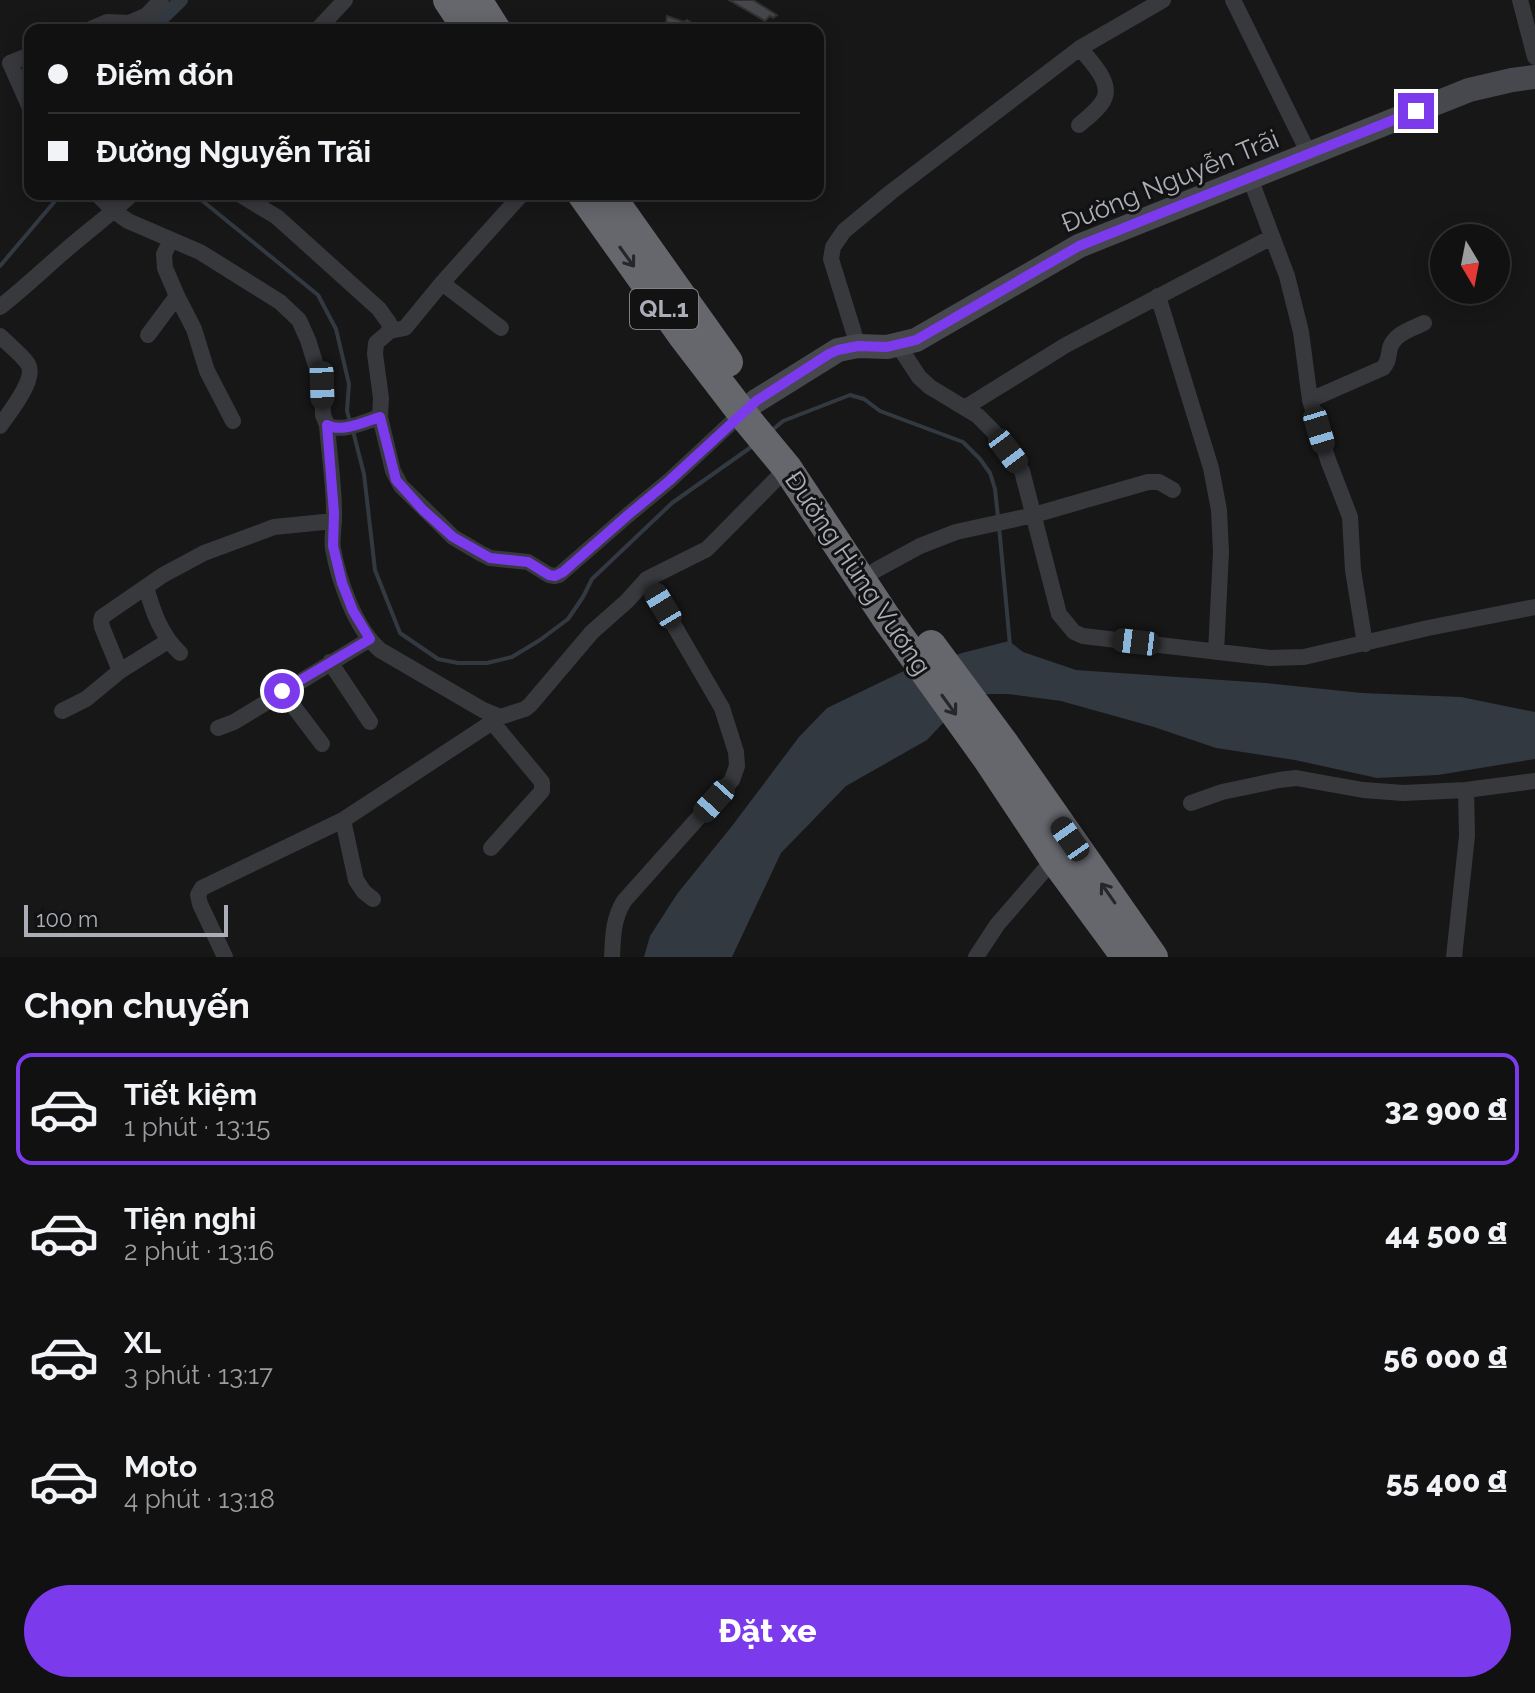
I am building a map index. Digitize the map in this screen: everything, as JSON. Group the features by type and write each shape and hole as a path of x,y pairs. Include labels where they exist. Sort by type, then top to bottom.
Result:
{"highway":[{"path":"448,0 464,24"},
{"path":"477,0 492,24"},
{"name":"Đường Hùng Vương","path":"586,200 683,336 749,412 876,570 896,613"},
{"name":"Đường Hùng Vương","path":"613,200 749,412"},
{"name":"Đường Hùng Vương","path":"783,455 996,752 1153,957"},
{"name":"Đường Hùng Vương","path":"996,752 1054,859 1126,957"}],"street":[{"path":"102,24 129,23 147,15 161,0"},
{"path":"323,24 345,0"},
{"path":"858,346 831,259 833,247 844,231 1080,48 1163,0"},
{"path":"1233,0 1309,154"},
{"path":"1520,0 1535,57"},
{"path":"1079,125 1103,103 1106,96 1102,77 1080,48"},
{"path":"5,58 24,96"},
{"name":"Đường Nguyễn Trãi","path":"749,412 829,354 858,346 887,347 916,340 1079,246 1469,90 1535,77"},
{"path":"1250,178 1287,276 1301,332 1310,400 1350,517 1353,570 1365,644"},
{"path":"103,200 128,221 200,252 280,302 299,320 322,385 334,521 333,546 353,611 380,650 496,720 542,782 542,791 491,848"},
{"path":"0,307 126,200"},
{"path":"249,200 277,217 379,309 389,323 390,331"},
{"path":"517,200 405,328 390,331 379,339 375,348 380,417 396,480 423,510 453,537 490,558 528,562 555,576 749,412"},
{"path":"966,407 1066,345 1272,237"},
{"path":"171,240 163,259 194,329 207,371 233,421"},
{"path":"442,283 501,328"},
{"path":"148,335 177,296"},
{"path":"1158,296 1211,468 1219,510 1221,552 1216,652"},
{"path":"1310,400 1383,368 1388,363 1395,339 1424,323"},
{"path":"0,336 29,365 30,373 21,396 0,426"},
{"path":"898,345 919,377 978,416 1022,471 1059,614 1074,632 1083,636 1270,658 1304,657 1535,607"},
{"path":"327,425 336,429 380,417"},
{"path":"225,957 200,904 198,895 202,888 343,820 496,720 525,709 592,632 647,579 707,549 783,455"},
{"path":"876,570 936,539 983,525 1034,515 1148,482 1159,482 1173,490"},
{"path":"120,671 101,619 146,587 185,562 274,527 334,521"},
{"path":"612,957 613,926 624,901 732,780 737,766 736,752 722,708 647,579"},
{"path":"62,711 86,699 120,671 174,647 158,624 146,587"},
{"path":"218,728 234,722 370,639"},
{"path":"330,662 370,722"},
{"path":"282,691 322,744"},
{"path":"1191,803 1222,792 1296,778 1363,790 1403,793 1466,790 1535,781"},
{"path":"1454,957 1467,836 1466,790"},
{"path":"343,820 356,880 373,899"},
{"path":"976,957 997,925 1054,859"}],"shaded area":[{"path":"1009,641 1023,652 1076,670 1362,693 1461,697 1535,712 1535,759 1438,775 1377,778 1295,760 1216,748 1061,701 987,694 959,706 927,740 846,786 781,853 732,957 644,957 650,936 677,894 799,737 827,708 906,670"}],"building":[{"path":"729,0 753,0 777,15 765,21"},
{"path":"667,16 693,24 666,24"}],"waterway":[{"path":"156,24 181,0"},
{"path":"0,266 56,200"},
{"path":"201,200 318,295 336,329 349,384 347,411 350,422"},
{"path":"770,432 783,421 850,395 864,399 880,411 963,442 990,473 998,517"},
{"path":"353,431 364,474 375,570 400,633 438,659 458,663 487,663 512,657 540,640 568,619 592,579 672,503 754,445"},
{"path":"999,526 1010,645"}],"route":[{"path":"282,691 370,639 353,611 333,546 334,513 327,425 336,429 380,417 396,480 453,537 490,558 528,562 549,575 559,575 756,401 829,354 858,346 887,347 916,340 1079,246 1416,111"}]}
